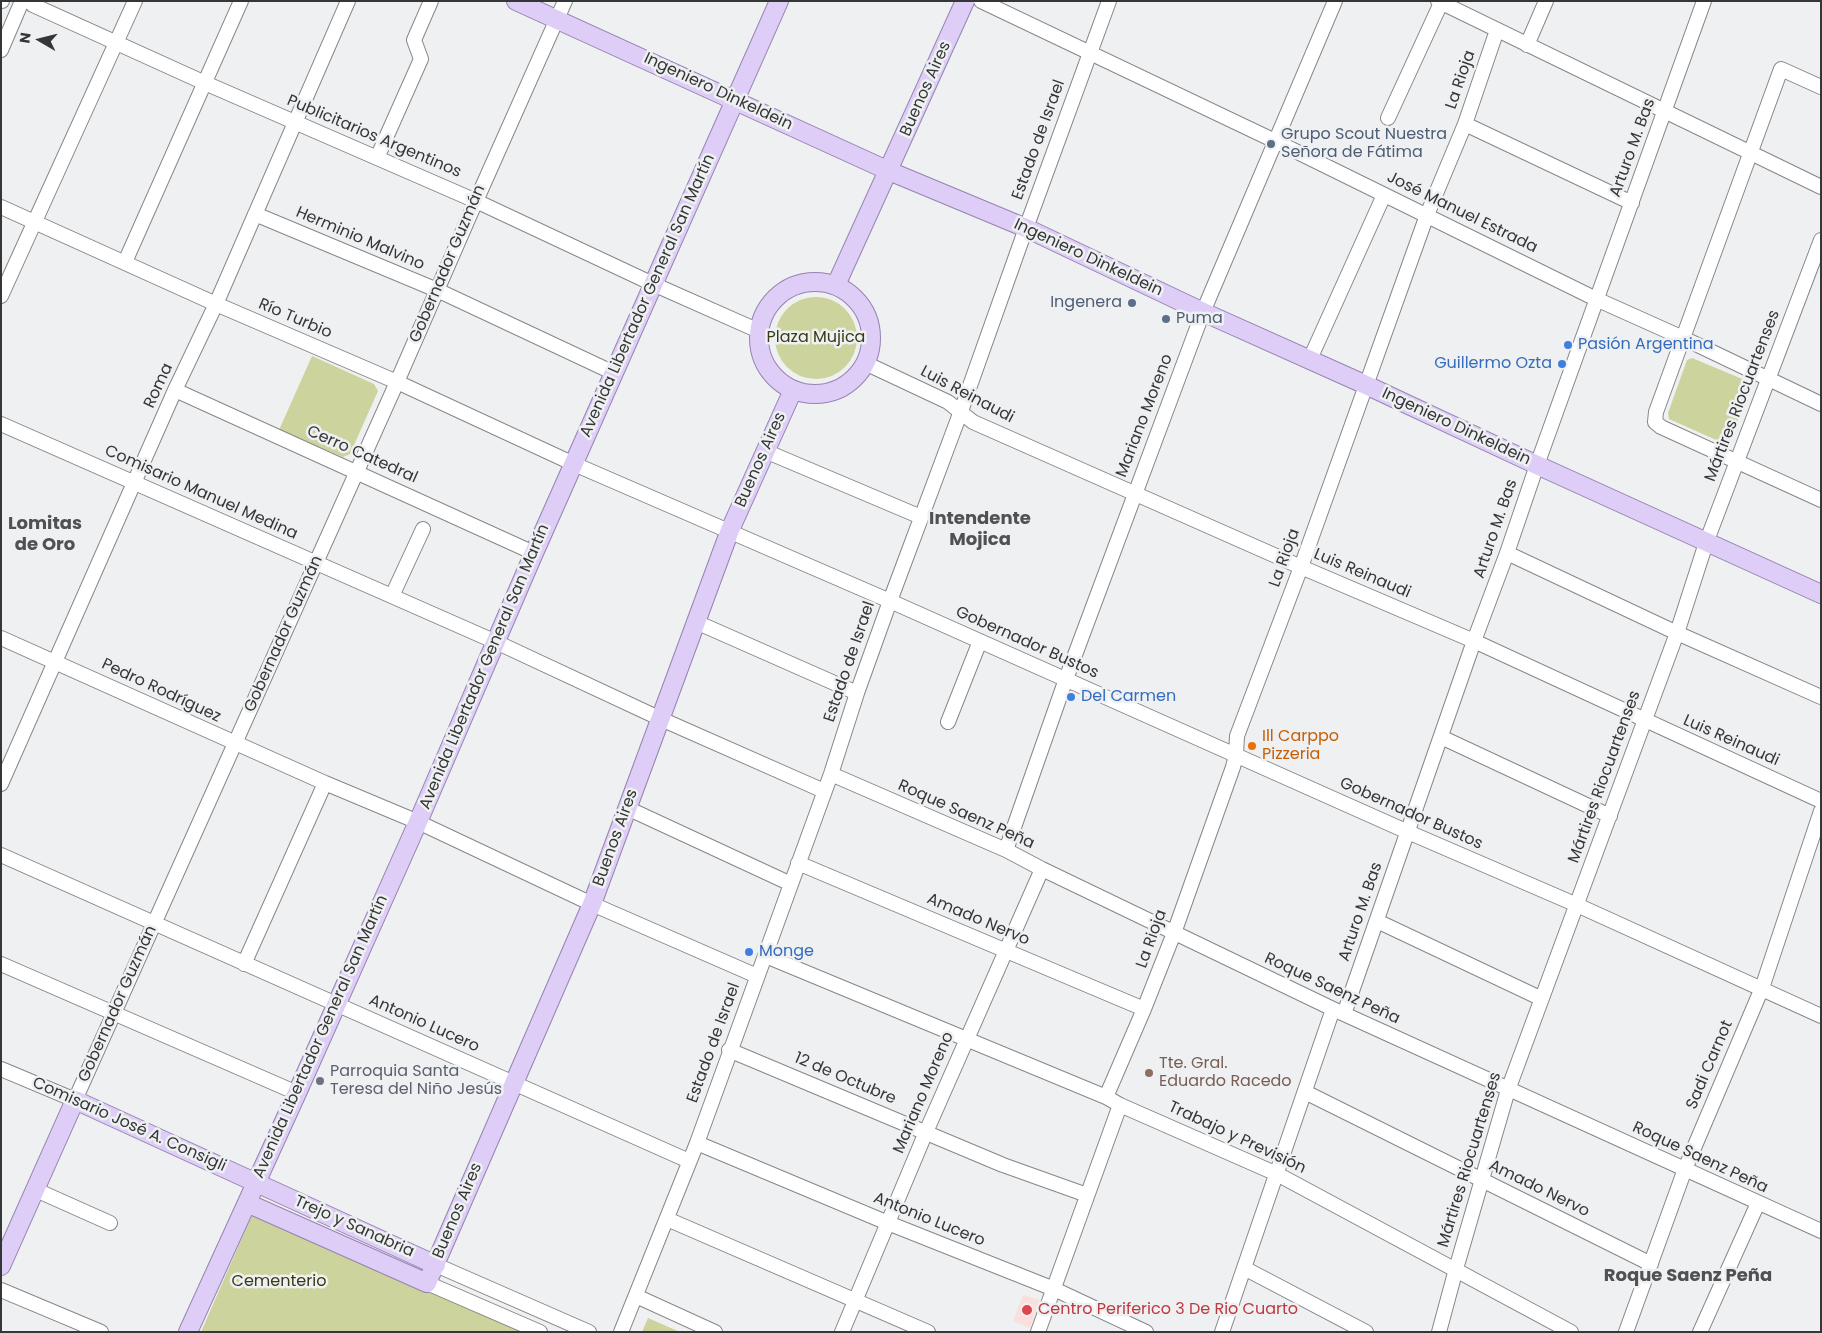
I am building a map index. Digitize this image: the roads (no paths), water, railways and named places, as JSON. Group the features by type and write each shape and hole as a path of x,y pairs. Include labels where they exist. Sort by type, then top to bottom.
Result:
{"main road":[{"name":"Ingeniero Dinkeldein","path":"516,1 889,171 1026,228 1203,312 1366,384 1537,465 1821,594"},
{"name":"Avenida Libertador General San Martín","path":"188,1332 418,822 534,552 779,1"},
{"name":"Buenos Aires","path":"836,285 966,1"},
{"path":"807,282 822,282 836,285 852,295 858,302 870,327 870,346 865,363 855,377 842,387 826,393 810,394 793,390 778,380 766,366 760,349 759,331 763,317 770,304 780,294 793,286 807,282"},
{"name":"Buenos Aires","path":"427,1282 592,904 730,530 793,390"},
{"name":"Comisario José A. Consigli","path":"75,1100 256,1183"},
{"name":"Gobernador Guzmán","path":"1,1266 75,1100"},
{"name":"Trejo y Sanabria","path":"256,1183 436,1265"},
{"name":"Trejo y Sanabria","path":"247,1203 427,1282"}],"street":[{"path":"1,50 22,1"},
{"name":"Publicitarios Argentinos","path":"29,1 33,5 204,83 476,201 653,284 759,331"},
{"path":"1,296 134,1"},
{"path":"125,262 241,1"},
{"name":"Roma","path":"1,784 175,390 216,304 348,1"},
{"path":"377,158 421,60 414,40 431,1"},
{"name":"Gobernador Guzmán","path":"75,1100 397,382 565,1"},
{"name":"José Manuel Estrada","path":"981,1 1428,215 1596,299 1821,404"},
{"name":"Estado de Israel","path":"621,1332 697,1143 729,1050 766,956 890,601 961,411 1109,1"},
{"name":"Mariano Moreno","path":"1006,850 1066,680 1203,312 1335,1"},
{"path":"1527,44 1546,1"},
{"name":"Arturo M. Bas","path":"1222,1332 1305,1092 1377,921 1474,641 1704,1"},
{"path":"1388,118 1439,2 1821,187"},
{"name":"La Rioja","path":"1106,1097 1174,933 1234,767 1237,736 1301,567 1428,215 1465,124 1497,30"},
{"path":"1821,87 1782,69 1656,412 1655,422 1661,427 1821,500"},
{"path":"1465,124 1632,203"},
{"path":"1310,359 1384,195"},
{"name":"Río Turbio","path":"1,207 216,304 397,382 574,464"},
{"name":"Herminio Malvino","path":"255,214 437,290 614,373"},
{"name":"Mártires Riocuartenses","path":"1439,1332 1481,1179 1508,1090 1540,998 1577,905 1677,633 1706,543 1736,461 1821,240"},
{"name":"Luis Reinaudi","path":"865,363 948,402 973,422 1474,641 1821,800"},
{"name":"Cerro Catedral","path":"175,390 534,552"},
{"name":"Comisario Manuel Medina","path":"1,424 496,642"},
{"path":"764,451 921,517"},
{"name":"Gobernador Bustos","path":"574,464 730,530 1408,832 1577,905 1821,1016"},
{"path":"392,596 423,528"},
{"path":"1507,553 1677,633 1821,697"},
{"path":"696,622 857,693"},
{"name":"Pedro Rodríguez","path":"1,638 325,784 418,822"},
{"path":"948,722 980,641"},
{"path":"496,642 660,719 824,791"},
{"path":"1441,737 1610,816"},
{"name":"Roque Saenz Peña","path":"831,774 1006,850 1338,1012 1821,1231"},
{"path":"244,964 325,784"},
{"path":"627,808 791,884"},
{"name":"Sadi Carnot","path":"1626,1332 1685,1169 1762,988 1821,811"},
{"path":"418,822 592,904 757,976"},
{"name":"Antonio Lucero","path":"1,855 689,1161"},
{"name":"Amado Nervo","path":"798,863 1144,1009"},
{"name":"Mariano Moreno","path":"842,1332 966,1039 1042,869"},
{"path":"1377,921 1540,998"},
{"name":"Trabajo y Previsión","path":"766,956 1106,1097 1120,1105 1277,1174 1571,1332"},
{"path":"1,964 297,1093"},
{"name":"12 de Octubre","path":"729,1050 1003,1165 1087,1195"},
{"name":"Comisario José A. Consigli","path":"1,1069 75,1100"},
{"name":"Amado Nervo","path":"1305,1092 1651,1264"},
{"path":"1038,1332 1120,1105"},
{"name":"Antonio Lucero","path":"697,1143 888,1223 1054,1289 1146,1332"},
{"path":"36,1190 110,1223"},
{"path":"1700,1332 1758,1203"},
{"path":"667,1219 928,1332"},
{"name":"Trejo y Sanabria","path":"436,1265 589,1332"},
{"path":"1244,1268 1366,1332"},
{"name":"Trejo y Sanabria","path":"427,1282 540,1332"},
{"path":"1,1290 101,1332"},
{"path":"636,1296 715,1332"}],"place":[{"name":"Grupo Scout Nuestra Señora de Fátima","path":"1271,144"},
{"name":"Ingenera","path":"1132,303"},
{"name":"Puma","path":"1166,319"},
{"name":"Pasión Argentina","path":"1568,345"},
{"name":"Guillermo Ozta","path":"1562,364"},
{"name":"Del Carmen","path":"1071,697"},
{"name":"Ill Carppo Pizzeria","path":"1252,746"},
{"name":"Monge","path":"749,952"},
{"name":"Tte. Gral. Eduardo Racedo","path":"1149,1073"},
{"name":"Parroquia Santa Teresa del Niño Jesús","path":"320,1081"},
{"name":"Centro Periferico 3 De Rio Cuarto","path":"1027,1310"}],"district":[{"name":"Intendente Mojica","path":"980,529"},
{"name":"Lomitas de Oro","path":"45,534"},
{"name":"Roque Saenz Peña","path":"1688,1276"}],"park label":[{"name":"Plaza Mujica","path":"816,338"},
{"name":"Cementerio","path":"279,1282"}]}
